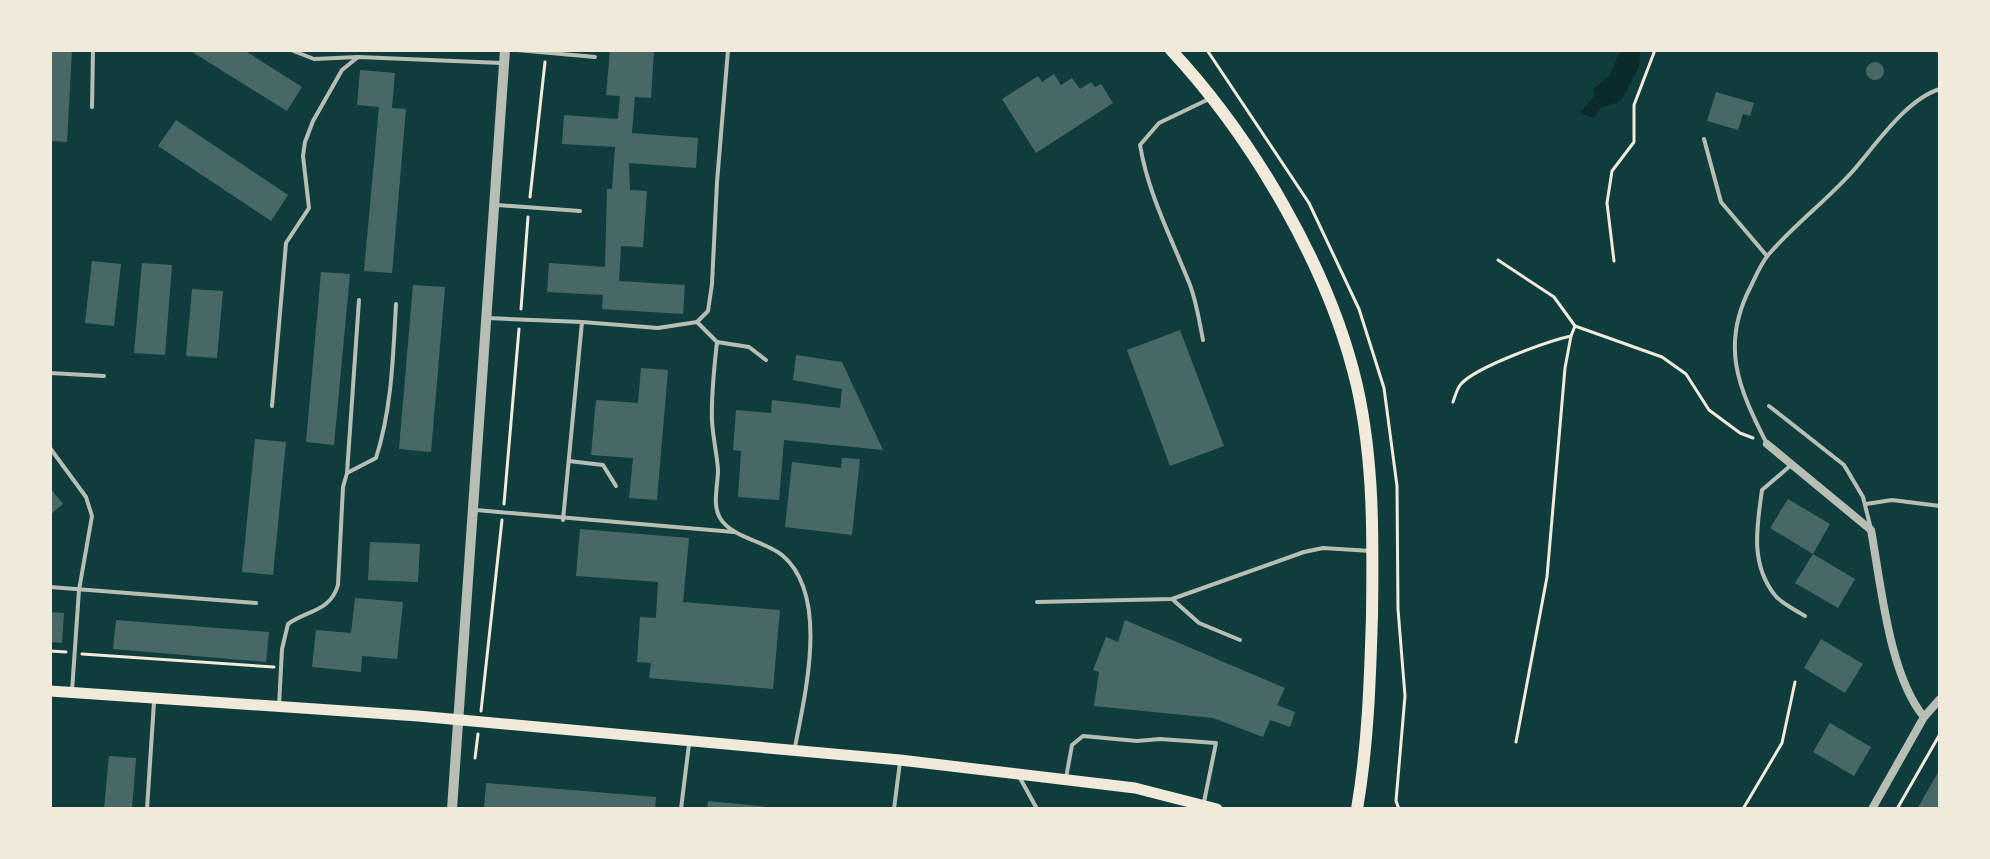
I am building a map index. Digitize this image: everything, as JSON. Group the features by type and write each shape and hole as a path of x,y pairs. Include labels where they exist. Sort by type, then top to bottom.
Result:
{"main road":[{"path":"1171,50 1211,98 1285,206 1334,309 1357,386 1371,477 1373,551 1370,707 1357,809"},
{"path":"50,691 278,709 418,716 900,760 1135,788 1217,809"}],"street":[{"path":"452,809 505,50"},
{"path":"1767,444 1871,530 1890,639 1915,706 1924,717"},
{"path":"1872,809 1924,717 1940,699"}],"lane":[{"path":"92,107 93,50"},
{"path":"291,50 314,59 358,57 504,63"},
{"path":"517,50 595,57"},
{"path":"487,318 658,328 697,322 708,311 728,50"},
{"path":"272,406 286,243 309,208 303,156 305,142 318,111 342,70 358,57"},
{"path":"1767,444 1743,391 1735,358 1734,339 1740,310 1767,256 1849,176 1911,106 1925,95 1940,89"},
{"path":"1203,340 1190,283 1163,223 1140,145 1159,123 1211,98"},
{"path":"1704,139 1721,202 1767,256"},
{"path":"495,205 580,211"},
{"path":"278,709 282,649 288,624 320,610 335,596 338,585 359,300"},
{"path":"347,473 376,458 384,435 391,392 396,304"},
{"path":"563,520 582,322"},
{"path":"697,322 717,342 749,347 766,360"},
{"path":"717,342 712,404 718,469 717,508 721,520 737,533"},
{"path":"50,373 104,376"},
{"path":"1769,406 1844,465 1854,477 1866,504 1871,530"},
{"path":"50,448 90,504 91,528 79,590 71,693"},
{"path":"569,461 603,465 616,486"},
{"path":"1792,464 1762,490 1756,531 1759,566 1775,597 1805,616"},
{"path":"1866,504 1892,500 1940,506"},
{"path":"474,510 737,533 763,542 782,555 799,571 811,637 795,750"},
{"path":"1037,602 1108,598 1172,599 1304,552 1323,548 1373,551"},
{"path":"50,587 256,603"},
{"path":"1172,599 1199,623 1240,640"},
{"path":"147,809 154,699"},
{"path":"1066,781 1072,745 1083,736 1216,743 1203,805"},
{"path":"681,809 690,741"},
{"path":"894,809 900,760"},
{"path":"1019,776 1037,809"}],"path":[{"path":"1614,261 1607,203 1612,171 1634,142 1634,105 1655,50"},
{"path":"475,758 504,511 529,207 546,52"},
{"path":"1498,260 1554,297 1575,326 1662,357 1686,374 1709,410 1740,433 1767,444"},
{"path":"1516,742 1547,577 1565,368 1575,326"},
{"path":"1453,402 1461,384 1485,369 1553,340 1571,336"},
{"path":"50,651 281,668"},
{"path":"1743,809 1782,743 1795,682"},
{"path":"1897,809 1940,734"}],"water":[{"path":"1623,50 1640,50 1639,67 1621,101 1600,108 1594,118 1580,113 1595,95 1593,89 1609,76"}],"building":[{"path":"50,50 72,50 67,142 50,141"},
{"path":"189,50 244,50 302,87 287,111"},
{"path":"610,50 654,50 651,98 635,97 632,133 698,138 696,168 629,163 630,190 647,191 643,247 621,246 619,281 685,285 683,314 602,309 603,295 547,292 549,263 605,267 607,189 612,189 615,147 562,144 564,115 618,119 620,96 606,95"},
{"path":"1875,62 1884,71 1875,80 1866,71"},
{"path":"360,70 395,73 392,108 406,109 392,273 364,271 379,107 357,105"},
{"path":"1054,74 1061,85 1072,78 1080,89 1091,82 1095,87 1101,84 1113,103 1036,153 1002,99 1038,76 1042,82"},
{"path":"1716,92 1754,103 1750,116 1743,114 1738,130 1707,121"},
{"path":"176,120 288,195 271,221 158,146"},
{"path":"92,261 121,264 114,326 85,323"},
{"path":"142,263 172,265 165,355 134,353"},
{"path":"321,272 350,274 334,445 306,442"},
{"path":"413,285 445,287 431,452 399,449"},
{"path":"192,289 223,291 217,358 186,356"},
{"path":"1180,330 1224,446 1170,466 1127,350"},
{"path":"796,355 842,362 883,450 784,440 779,500 738,497 741,451 733,450 736,410 771,413 772,400 840,408 842,389 793,380"},
{"path":"641,368 668,370 657,500 629,498 633,458 591,455 596,400 638,403"},
{"path":"255,439 286,442 273,575 242,572"},
{"path":"842,458 860,459 852,535 785,527 792,462 841,468"},
{"path":"50,488 63,504 50,515"},
{"path":"1788,499 1830,524 1813,554 1770,528"},
{"path":"580,529 689,538 683,602 780,610 773,689 649,678 651,663 637,662 640,617 656,618 658,582 576,576"},
{"path":"370,542 420,544 418,582 368,580"},
{"path":"1813,554 1855,579 1838,608 1795,583"},
{"path":"355,598 403,602 397,659 362,656 361,672 312,667 316,630 351,633"},
{"path":"50,612 64,613 62,643 50,642"},
{"path":"116,620 269,632 266,662 113,649"},
{"path":"1125,620 1285,688 1277,705 1295,712 1290,727 1270,720 1263,737 1213,718 1094,706 1099,672 1093,670 1106,637 1118,642"},
{"path":"1821,639 1863,664 1845,693 1804,668"},
{"path":"1830,723 1871,747 1854,776 1813,752"},
{"path":"109,756 136,758 132,809 104,809"},
{"path":"1940,769 1940,809 1917,809"},
{"path":"486,783 656,797 655,809 484,809"},
{"path":"708,801 768,807 768,809 707,809"}]}
